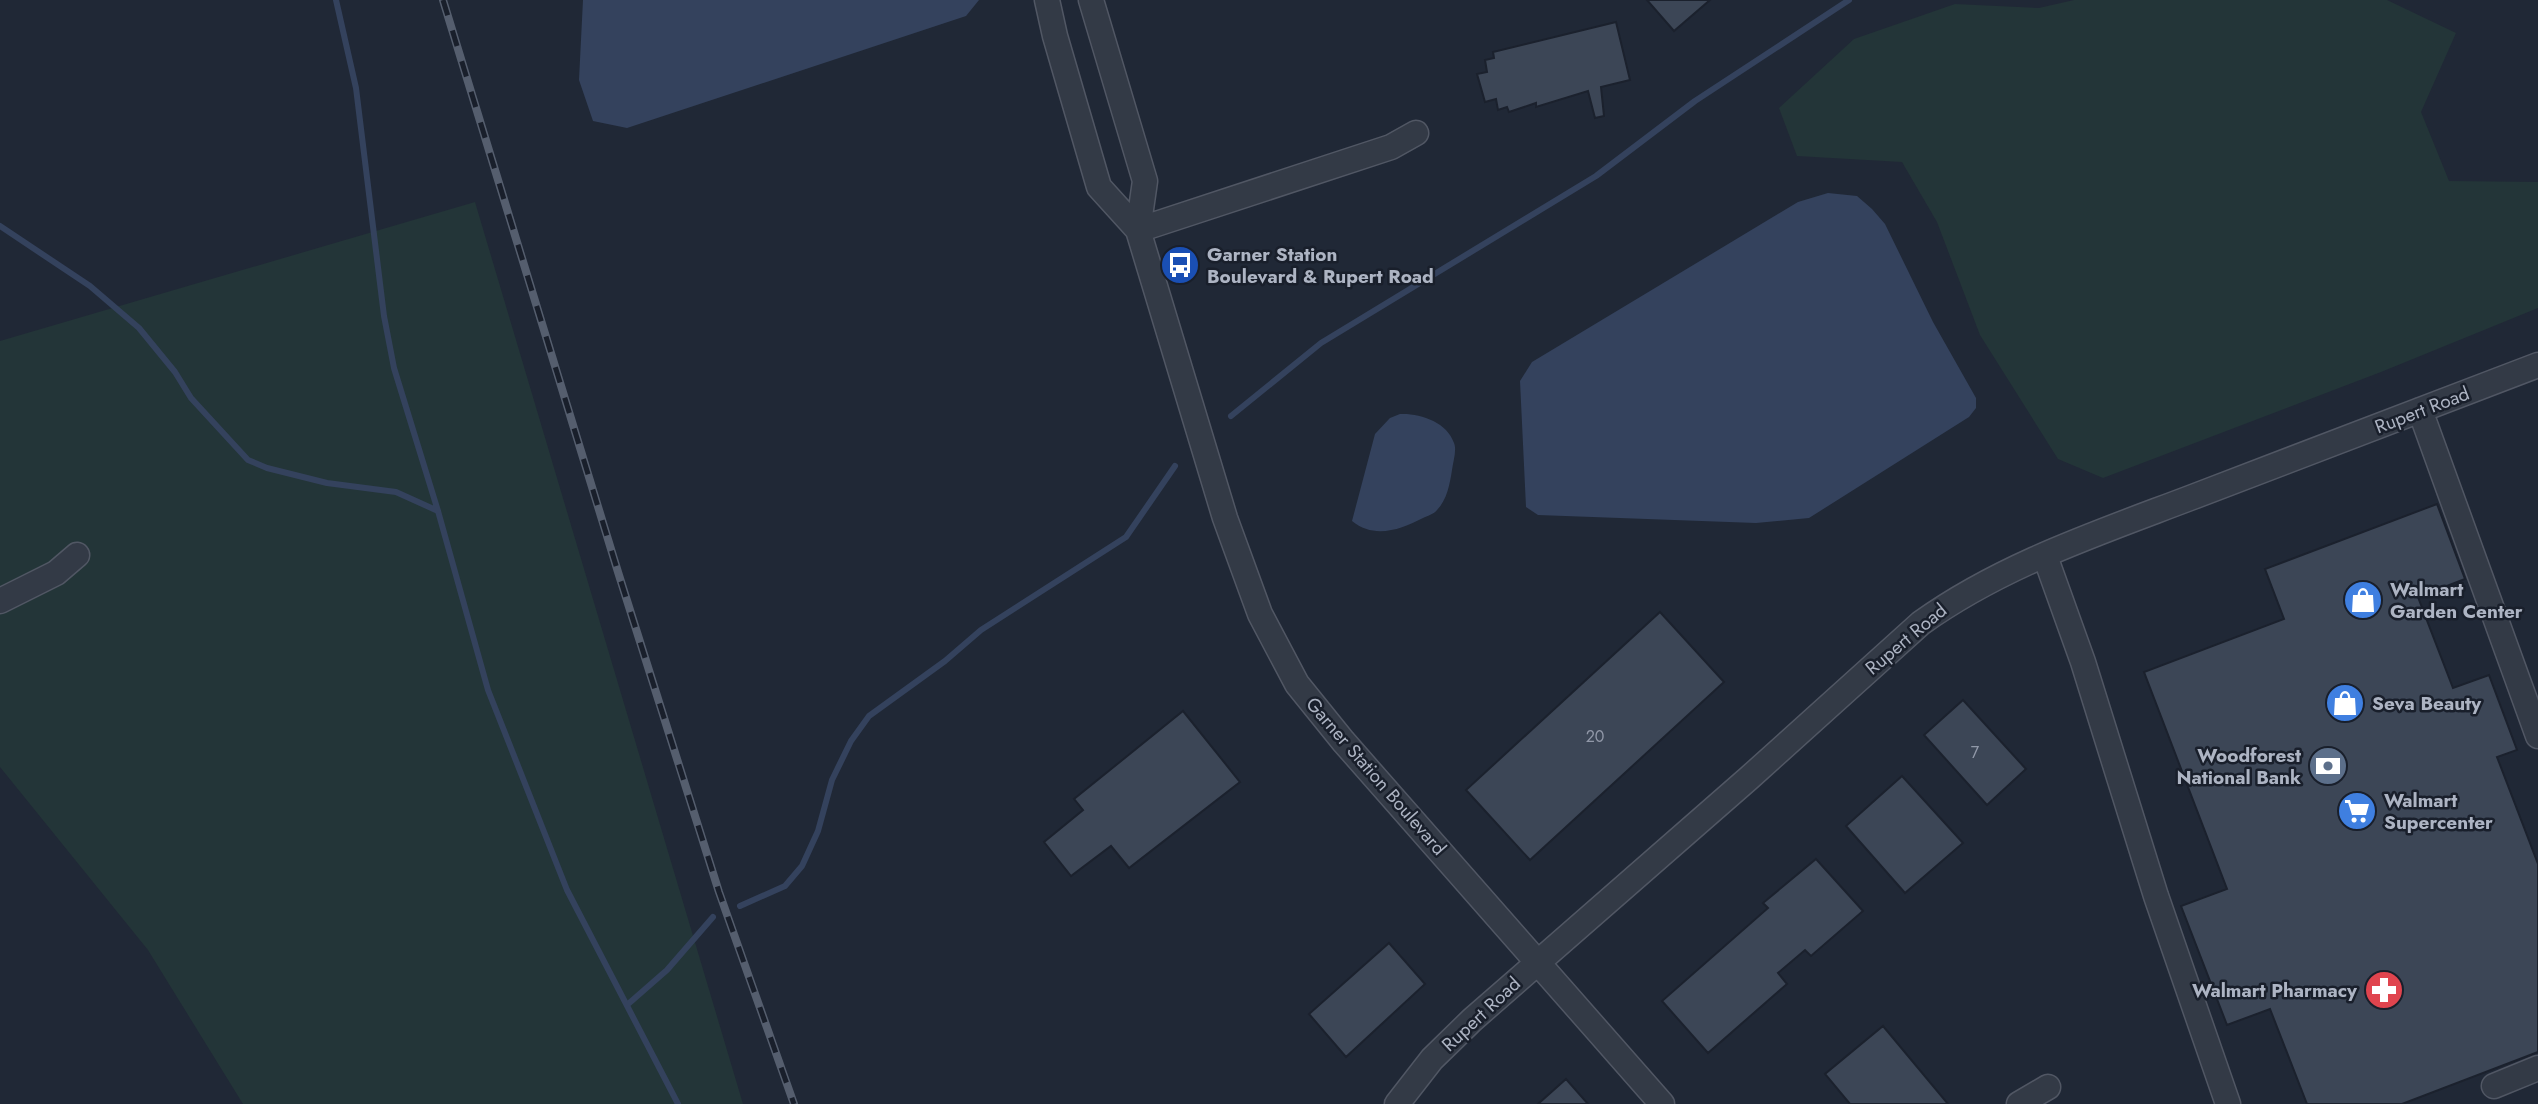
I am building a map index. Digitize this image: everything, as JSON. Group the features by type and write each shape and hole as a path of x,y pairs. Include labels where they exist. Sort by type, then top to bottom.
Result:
{"street":[{"name":"Garner Station Boulevard","path":"1047,0 1099,187 1138,230"},
{"name":"Garner Station Boulevard","path":"1091,0 1145,181 1138,230 1225,518 1261,614 1297,684 1343,741 1662,1104"},
{"path":"1138,230 1391,147 1416,133"},
{"name":"Rupert Road","path":"1396,1104 1432,1059 1472,1020 1749,778 1921,622 1949,602 1998,575 2045,556 2538,365"},
{"path":"2420,410 2538,736"},
{"path":"0,601 56,573 77,555"},
{"path":"2045,556 2083,662 2156,896 2228,1104"},
{"path":"2494,1086 2538,1068"},
{"path":"2019,1104 2048,1087"}],"shaded area":[{"path":"2074,0 2387,0 2456,33 2421,112 2449,181 2538,182 2538,308 2381,372 2103,478 2058,459 1980,335 1937,222 1902,162 1797,156 1779,108 1854,39 1955,4 2039,8"},
{"path":"475,202 743,1104 243,1104 148,950 0,767 0,341"}],"water":[{"path":"583,0 979,0 966,16 627,128 593,121 579,80"},
{"path":"1828,193 1857,196 1885,224 1933,322 1976,398 1976,408 1969,417 1809,518 1756,523 1538,515 1526,507 1520,381 1532,362 1798,202"},
{"path":"1400,414 1432,420 1450,436 1455,449 1449,486 1443,501 1432,514 1396,529 1369,530 1352,521 1375,434 1390,418"}],"building":[{"path":"1647,0 1710,0 1674,31"},
{"path":"1616,22 1630,80 1601,87 1604,116 1595,118 1588,91 1536,107 1536,103 1509,112 1507,107 1498,110 1496,99 1485,102 1477,74 1487,72 1485,60 1494,58 1493,52"},
{"name":"Walmart Supercenter","path":"2437,504 2465,579 2418,597 2453,688 2489,675 2517,750 2497,757 2538,864 2538,1052 2402,1104 2307,1104 2270,1009 2227,1025 2181,906 2227,889 2144,672 2284,619 2265,569"},
{"path":"1660,612 1724,682 1530,860 1466,790"},
{"path":"1963,700 2026,769 1987,805 1924,735"},
{"path":"1183,711 1240,782 1129,868 1111,846 1071,876 1044,842 1083,810 1074,799"},
{"path":"1902,776 1963,843 1905,893 1846,826"},
{"path":"1816,859 1863,911 1811,956 1805,950 1778,973 1787,984 1708,1053 1662,1001 1768,908 1763,903"},
{"path":"1389,943 1425,984 1346,1057 1309,1014"},
{"path":"1883,1026 1948,1104 1850,1104 1825,1074"},
{"path":"1566,1079 1588,1104 1538,1104"}],"waterway":[{"path":"336,0 356,88 384,316 394,368 438,511 488,690 567,890 678,1104"},
{"path":"1231,416 1321,343 1596,176 1695,101 1849,0"},
{"path":"0,226 90,286 139,328 175,372 191,398 248,460 267,468 327,483 396,492 438,511"},
{"path":"740,906 785,886 802,866 818,831 832,780 851,741 869,716 945,661 981,630 1126,537 1175,466"},
{"path":"627,1005 667,970 713,917"}],"railway":[{"path":"443,0 719,892 794,1104"}],"place":[{"name":"Garner Station Boulevard & Rupert Road","path":"1180,265"},
{"name":"Walmart Garden Center","path":"2363,600"},
{"name":"Seva Beauty","path":"2345,703"},
{"name":"Woodforest National Bank","path":"2328,766"},
{"name":"Walmart Supercenter","path":"2357,811"},
{"name":"Walmart Pharmacy","path":"2384,990"}]}
